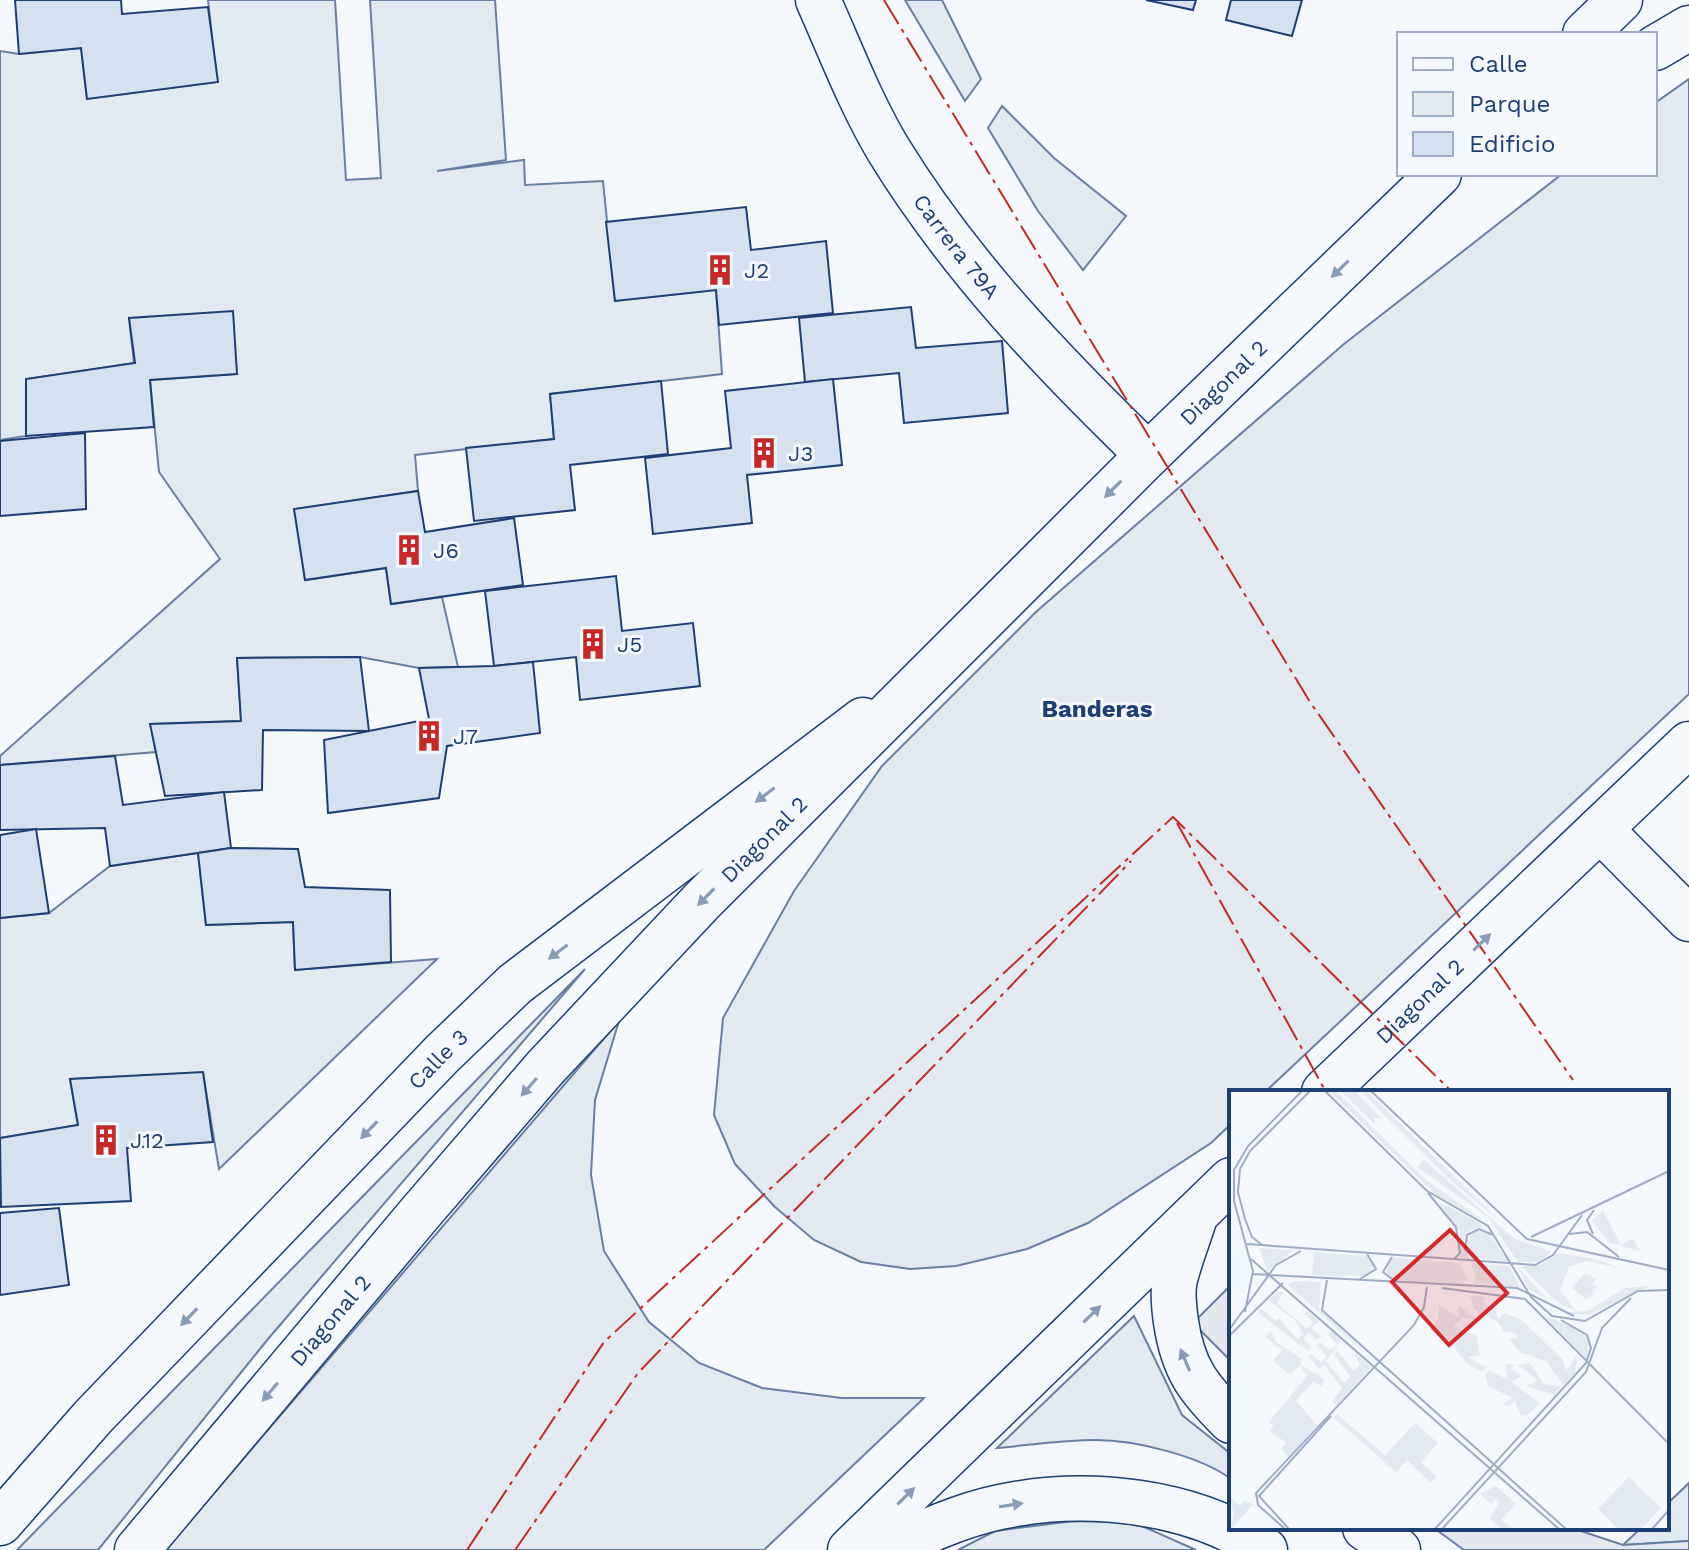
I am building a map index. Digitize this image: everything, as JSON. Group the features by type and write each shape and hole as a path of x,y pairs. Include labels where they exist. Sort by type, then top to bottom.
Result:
{"main road":[{"name":"Carrera 79A","path":"818,0 887,146 959,253 1017,322 1148,455"},
{"path":"1587,32 1620,0"},
{"path":"1657,47 1689,28"},
{"name":"Diagonal 2","path":"137,1550 545,1068 702,901 1148,455 1437,176"},
{"path":"1396,215 1455,176"},
{"name":"Calle 3","path":"0,1523 115,1394 442,1054 515,984 938,663"},
{"name":"Diagonal 2","path":"1326,1090 1689,744"},
{"path":"1600,829 1689,919"},
{"path":"850,1550 1229,1182"},
{"path":"1196,1213 1174,1282 1180,1351 1194,1379 1229,1419"},
{"path":"886,1550 929,1530 998,1507 1047,1499 1095,1498 1158,1505 1208,1522 1265,1550"},
{"path":"1368,1530 1398,1550"}],"green space":[{"path":"208,0 335,0 346,180 381,178 370,0 495,0 506,160 437,171 524,160 525,185 603,181 615,301 716,290 722,374 550,394 554,439 415,455 418,491 295,509 305,580 386,568 391,604 442,597 458,667 419,668 360,657 237,658 241,721 151,724 156,752 0,765 0,756 220,559 159,472 150,380 236,374 129,318 134,363 26,379 26,436 0,440 0,51 19,54 81,48 87,99 217,82"},
{"path":"905,0 942,0 981,79 965,101"},
{"path":"1689,79 1689,694 1267,1090 1229,1090 1229,1126 1211,1143 1088,1223 1027,1249 956,1266 910,1269 861,1262 814,1240 775,1207 735,1164 714,1115 723,1018 794,891 882,766 1037,611 1344,344 1559,176 1657,176 1657,102"},
{"path":"1002,106 1054,158 1126,216 1083,270 1038,211 988,128"},
{"path":"198,853 206,925 293,922 295,970 437,959 219,1169 203,1073 70,1079 78,1125 0,1138 0,918 49,913 110,866"},
{"path":"585,969 268,1339 98,1550 17,1550"},
{"path":"619,1021 595,1100 591,1175 604,1251 649,1322 699,1363 762,1388 842,1398 924,1398 764,1550 165,1550"},
{"path":"1134,1316 1182,1415 1229,1452 1229,1478 1185,1457 1129,1443 1084,1440 997,1448"},
{"path":"1689,1483 1689,1541 1623,1545 1639,1530 1669,1530 1669,1502"},
{"path":"1073,1521 1133,1522 1196,1550 958,1550 995,1531"}],"shaded area":[{"path":"1229,1287 1229,1359 1193,1323"},
{"path":"1437,1530 1578,1530 1623,1545 1689,1541 1689,1550 1464,1550"}],"building":[{"path":"15,0 121,0 122,14 208,7 218,82 87,99 81,48 19,54"},
{"path":"1146,0 1196,0 1193,10"},
{"path":"1231,0 1302,0 1292,36 1226,20"},
{"name":"J2","path":"746,207 751,250 826,241 833,313 719,325 716,290 615,301 606,222"},
{"path":"911,307 916,348 1002,341 1008,413 904,423 899,373 805,382 799,318"},
{"path":"233,311 237,374 150,380 154,427 26,436 26,379 135,363 129,318"},
{"name":"J3","path":"833,379 842,465 747,475 752,523 653,534 645,458 731,448 725,391"},
{"path":"661,381 668,454 570,465 575,510 474,521 466,448 554,439 550,394"},
{"path":"85,433 86,509 0,516 0,441"},
{"name":"J6","path":"418,491 425,532 514,518 523,585 391,604 386,568 305,580 294,509"},
{"name":"J5","path":"616,576 622,631 693,623 700,686 580,700 576,657 494,666 485,591"},
{"path":"360,657 369,731 263,730 262,790 165,796 150,724 241,721 237,658"},
{"name":"J7","path":"533,662 540,733 447,746 439,798 328,813 324,740 429,719 419,668"},
{"path":"115,756 123,805 224,792 231,848 110,866 105,828 0,830 0,765"},
{"path":"36,829 49,913 0,918 0,835"},
{"path":"231,848 298,849 305,887 390,890 391,962 295,970 293,922 206,925 198,853"},
{"name":"J12","path":"203,1072 213,1142 127,1148 131,1201 1,1207 0,1138 78,1125 70,1079"},
{"path":"59,1208 69,1285 0,1295 0,1213"}],"power":[{"path":"884,0 1310,702 1573,1080"},
{"path":"467,1550 604,1342 1173,817 1450,1090"},
{"path":"1177,823 1325,1090"},
{"path":"515,1550 638,1373 1131,861"}],"place":[{"name":"J2","path":"720,270"},
{"name":"J3","path":"764,453"},
{"name":"J6","path":"409,550"},
{"name":"J5","path":"593,644"},
{"name":"J7","path":"429,736"},
{"name":"J12","path":"106,1140"}],"district":[{"name":"Banderas","path":"1097,709"}]}
